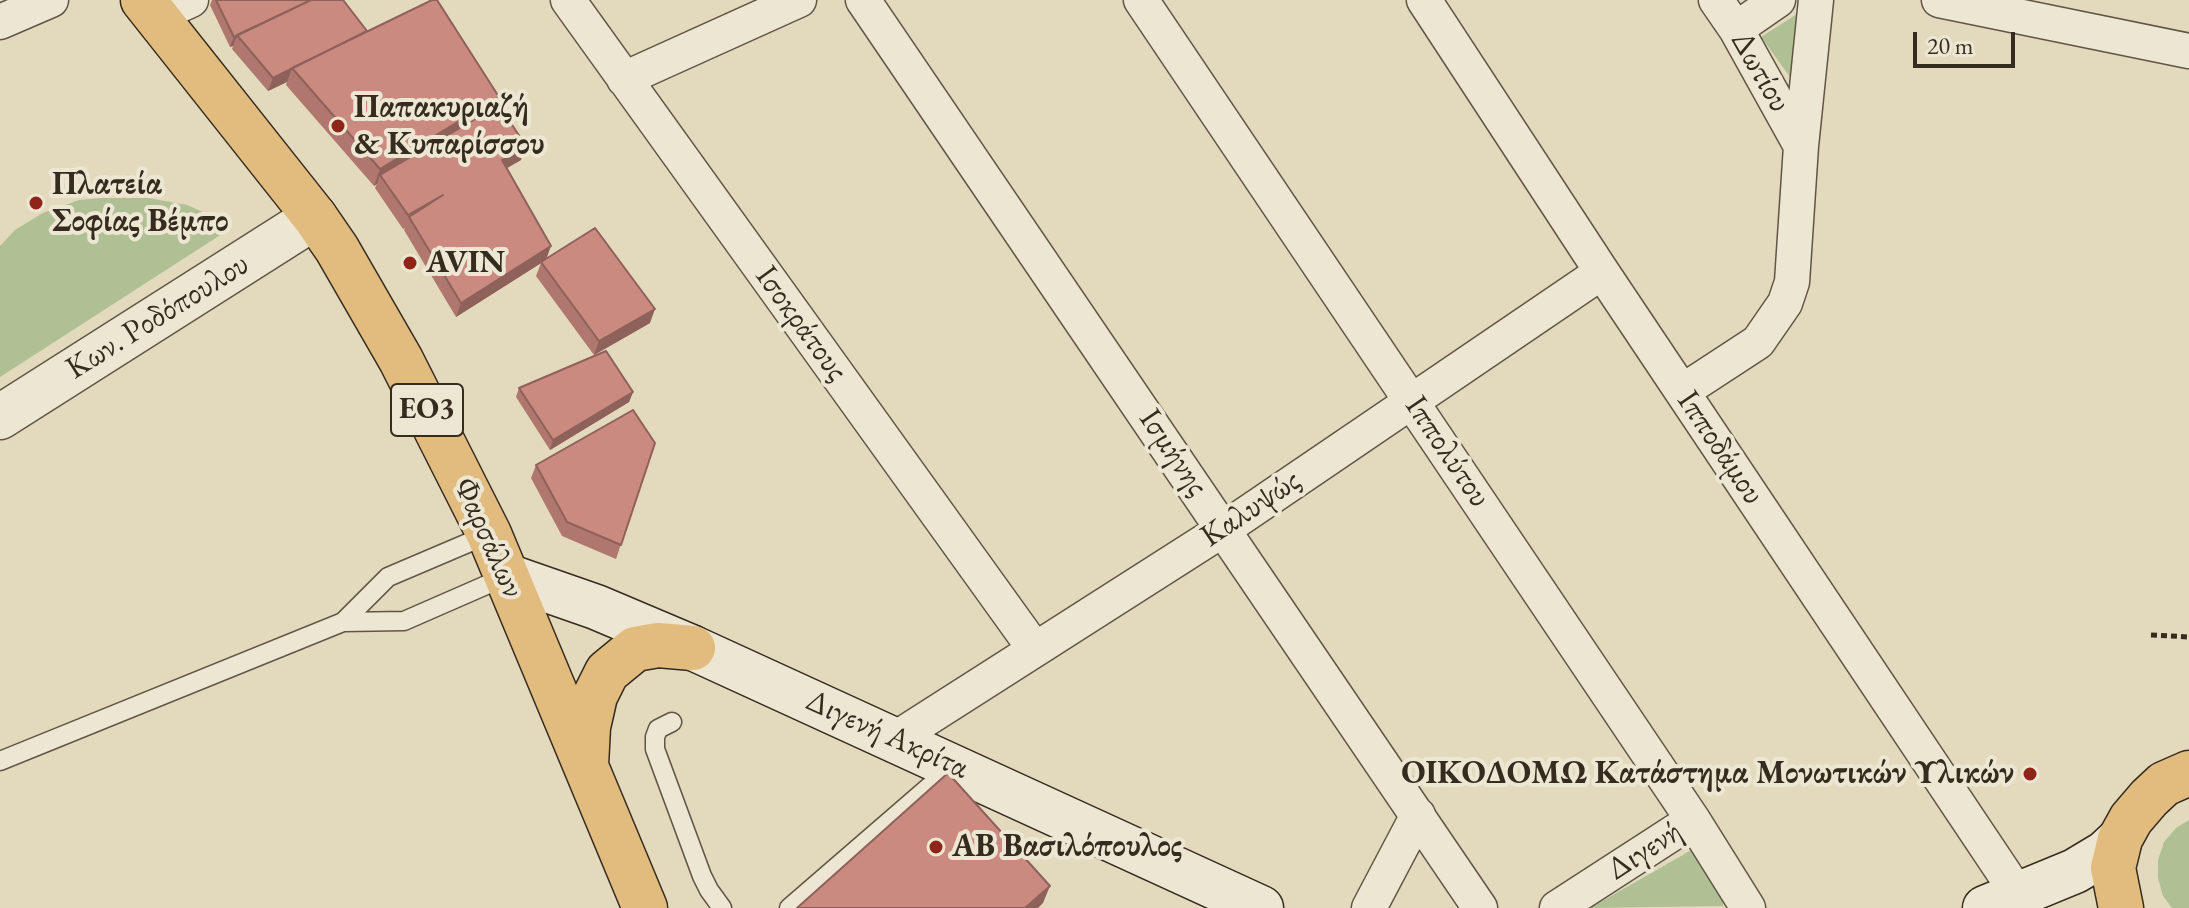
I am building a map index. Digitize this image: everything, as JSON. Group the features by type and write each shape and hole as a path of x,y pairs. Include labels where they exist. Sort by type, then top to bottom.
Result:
{"main road":[{"name":"Φαρσάλων","path":"163,5 315,217 401,360 489,534 645,908"},
{"name":"Κων. Ροδόπουλου","path":"0,417 315,217"},
{"name":"Διγενή Ακρίτα","path":"507,576 596,607 693,648 954,765 1244,905"},
{"path":"585,767 588,727 595,696 607,672 635,649 658,645 693,648"},
{"path":"2002,901 2075,871 2105,853 2120,839 2139,809 2177,779 2189,741"},
{"path":"2120,839 2113,868 2121,908"}],"street":[{"path":"0,22 51,0"},
{"name":"Ισοκράτους","path":"568,0 1034,648"},
{"path":"624,79 799,0"},
{"name":"Ισμήνης","path":"863,0 1480,908"},
{"name":"Ιππολύτου","path":"1141,0 1693,820 1748,908"},
{"name":"Ιπποδάμου","path":"1424,0 1683,391 2002,901"},
{"name":"Δωτίου","path":"1716,0 1736,29 1801,146"},
{"path":"1736,29 1778,0"},
{"path":"1683,391 1758,342 1785,303 1792,282 1801,146 1816,0"},
{"path":"1939,0 2189,51"},
{"name":"Καλυψώς","path":"895,739 1224,529 1602,272"},
{"path":"1369,908 1418,815"},
{"name":"Διγενή","path":"1557,908 1693,820"}],"lane":[{"path":"343,622 388,577 489,534"},
{"path":"0,761 343,622 404,621 507,576"},
{"path":"672,722 658,729 655,749 702,876 722,908"},
{"path":"789,908 954,765"}],"path":[{"path":"2151,635 2189,637"}],"green space":[{"path":"1797,14 1799,19 1793,81 1761,37"},
{"path":"148,198 187,205 205,213 225,232 0,377 0,246 15,230 43,213 79,200"},
{"path":"2189,820 2189,908 2172,908 2163,896 2158,878 2158,860 2164,842 2176,828"},
{"path":"1695,848 1723,890 1723,906 1590,908"}],"building":[{"path":"216,0 311,0 234,37"},
{"path":"311,0 343,0 367,31 273,78 237,35"},
{"path":"437,0 499,97 380,169 292,68"},
{"path":"499,105 526,146 502,160 551,246 461,303 409,217 443,195 408,215 380,175"},
{"path":"595,228 655,309 599,341 541,262"},
{"path":"606,351 633,392 553,440 519,388"},
{"path":"633,410 655,443 621,545 567,522 536,465"},
{"name":"ΑΒ Βασιλόπουλος","path":"948,773 1050,886 1025,908 797,908"}],"place":[{"name":"Παπακυριαζή & Κυπαρίσσου","path":"338,126"},
{"name":"Πλατεία Σοφίας Βέμπο","path":"36,203"},
{"name":"AVIN","path":"410,263"},
{"name":"ΟΙΚΟΔΟΜΩ Κατάστημα Μονωτικών Υλικών","path":"2030,774"},
{"name":"ΑΒ Βασιλόπουλος","path":"936,847"}]}
